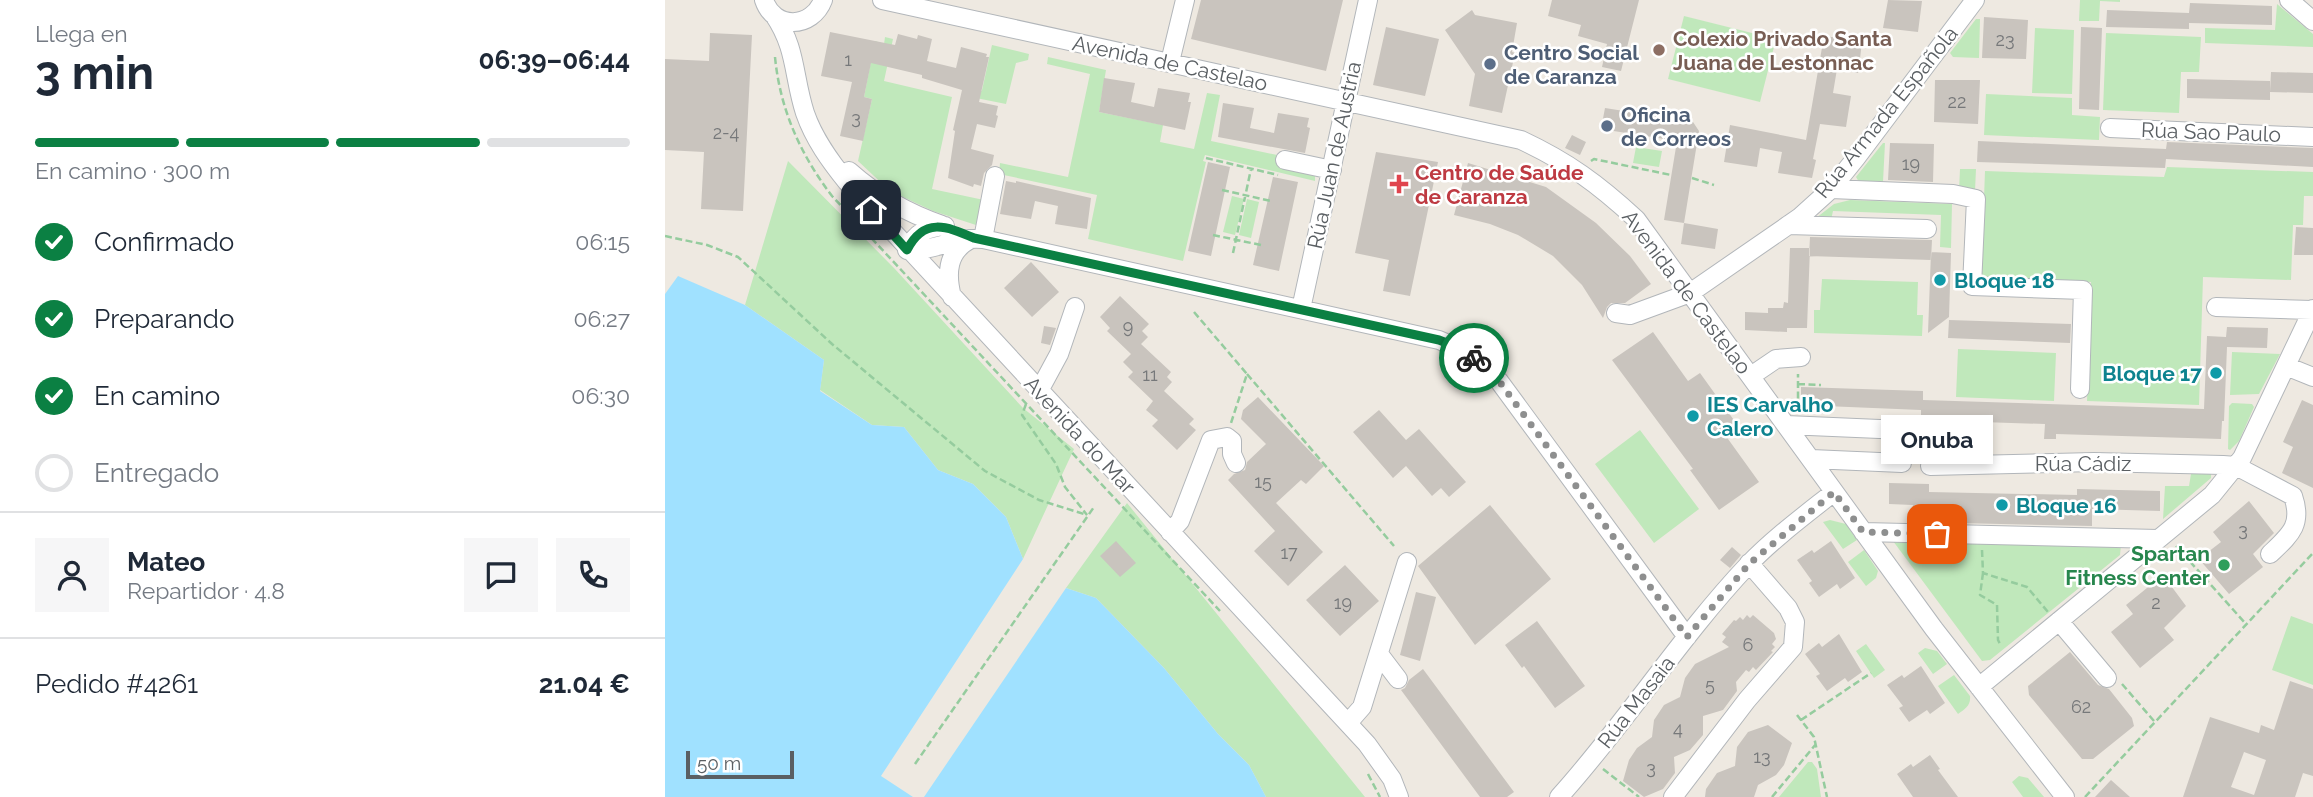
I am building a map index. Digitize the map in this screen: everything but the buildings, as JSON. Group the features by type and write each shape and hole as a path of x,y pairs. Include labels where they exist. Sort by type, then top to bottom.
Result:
{"street":[{"name":"Avenida do Mar","path":"794,56 800,33 808,19 820,9 823,0"},
{"name":"Avenida de Castelao","path":"882,0 1521,140 1576,169 1636,219 1751,376 1792,425 1811,459 1863,532 2065,797"},
{"path":"1170,62 1185,0"},
{"name":"Rúa Juan de Austria","path":"1301,309 1368,0"},
{"name":"Rúa Armada Española","path":"1616,313 1630,315 1690,293 1788,225 1831,189 1975,0"},
{"path":"2289,0 2313,21"},
{"name":"Avenida do Mar","path":"769,8 783,29 794,56 801,99 816,140 847,182 952,297 1033,397 1170,532 1348,723 1380,760 1399,797"},
{"path":"769,8 790,23 808,19"},
{"name":"Rúa Sao Paulo","path":"2110,128 2313,136"},
{"path":"816,140 863,183 885,199 916,215 978,238 1439,340 1462,349 1499,381 1687,637"},
{"path":"1287,169 1332,170"},
{"path":"952,297 949,282 951,258 957,248 978,238 995,176"},
{"path":"1831,189 1953,194 1976,199 1972,286 2083,290 2080,389"},
{"path":"1788,225 1927,229"},
{"path":"945,226 922,231 913,238 907,250 926,250 950,241 978,238"},
{"path":"1033,397 1059,354 1075,307"},
{"path":"1979,687 2212,495 2236,466 2313,309 2216,307"},
{"path":"1751,376 1776,359 1800,357"},
{"path":"2286,366 2313,377"},
{"path":"1792,425 1903,430 1902,463 1811,459"},
{"path":"1170,532 1179,521 1211,440 1227,437 1232,441 1232,454 1236,463"},
{"name":"Rúa Cádiz","path":"1930,466 2094,462 2236,466"},
{"path":"2236,466 2293,496 2297,515 2292,533 2270,554"},
{"name":"Rúa Masaia","path":"1559,797 1749,564 1834,492"},
{"path":"1863,532 2161,536"},
{"path":"1348,723 1361,707 1407,562"},
{"path":"1673,797 1747,700 1793,646 1795,622 1788,608 1749,564"},
{"path":"2058,622 2107,678"},
{"path":"1379,654 1398,679"}],"path":[{"path":"1206,158 1251,169 1287,169"},
{"path":"1576,169 1594,159 1671,175"},
{"path":"1233,253 1251,169"},
{"path":"1692,178 1714,185"},
{"path":"1222,190 1271,201"},
{"path":"1213,235 1261,245"},
{"path":"665,236 707,245 738,257 832,344 985,471 1039,500 1087,515"},
{"path":"1194,312 1394,546"},
{"path":"1792,425 1800,357"},
{"path":"1227,437 1247,374"},
{"path":"1798,384 1821,385"},
{"path":"1033,397 1022,415 1056,464 1065,487 1087,515"},
{"path":"1109,491 1228,619"},
{"path":"915,764 1094,507"},
{"path":"1989,535 1982,548 1980,596 1997,605 1998,640 2009,662"},
{"path":"2161,536 2246,624"},
{"path":"2085,797 2313,553"},
{"path":"1983,573 2027,587 2058,622"},
{"path":"1801,720 1871,673"},
{"path":"1797,715 1810,729 1816,744 1827,797"},
{"path":"1772,797 1816,744"},
{"path":"1591,760 1639,797"},
{"path":"1361,765 1380,797"}],"green space":[{"path":"2080,0 2120,0 2120,2 2100,1 2099,21 2079,21"},
{"path":"2277,4 2313,34 2313,47 2205,43 2205,28 2275,30"},
{"path":"1684,16 1776,39 1760,102 1668,79"},
{"path":"1976,19 1980,19 1979,58 1953,57 1950,53"},
{"path":"2035,28 2074,30 2072,94 2032,93"},
{"path":"2106,33 2201,37 2199,72 2181,72 2179,113 2103,110"},
{"path":"885,37 893,39 884,81 952,97 932,189 984,200 979,226 933,211 890,191 858,161 872,99 864,97 875,41 884,44"},
{"path":"992,45 1029,54 1028,60 1016,63 1006,104 976,98 982,90"},
{"path":"1048,57 1106,70 1099,112 1163,125 1160,142 1194,149 1207,93 1220,95 1211,141 1282,156 1280,168 1315,176 1315,181 1205,155 1203,161 1206,162 1183,261 1088,239 1097,195 999,174 1000,163 1068,177 1090,74 1047,64"},
{"path":"1986,94 2072,98 2072,115 2100,117 2099,140 1984,135"},
{"path":"1883,143 1883,182 1859,182 1856,177"},
{"path":"1636,147 1662,151 1659,167 1633,163"},
{"path":"788,161 894,268 1023,408 1074,449 1023,559 1006,517 973,484 938,470 904,427 872,425 820,390 824,360 745,305"},
{"path":"2167,167 2313,172 2313,196 2304,196 2303,225 2293,225 2291,280 2203,277 2199,405 2087,401 2091,282 1981,279 1985,171 2164,177"},
{"path":"1960,169 1976,169 1975,191 1959,191"},
{"path":"1232,196 1244,199 1235,235 1223,232"},
{"path":"1247,199 1259,202 1251,238 1239,235"},
{"path":"1850,200 1952,204 1951,248 1940,247 1941,215 1833,211 1831,220 1816,218 1834,204"},
{"path":"1822,279 1918,282 1917,315 1923,315 1922,336 1814,333 1814,310 1820,310"},
{"path":"1958,349 2056,353 2054,401 1956,397"},
{"path":"2232,352 2280,354 2259,394 2230,395"},
{"path":"2232,403 2252,404 2254,407 2239,441 2230,450 2229,406"},
{"path":"1640,430 1699,509 1654,543 1595,464"},
{"path":"2191,474 2211,474 2211,478 2163,519 2165,486 2189,486"},
{"path":"1127,503 1365,797 1266,797 1249,765 1218,734 1164,668 1096,598 1066,588"},
{"path":"1830,520 1846,524 1857,540 1843,549 1823,522"},
{"path":"1893,541 2121,545 2120,555 1990,660 1982,661"},
{"path":"1864,550 1878,571 1876,578 1866,586 1848,562"},
{"path":"2291,616 2313,624 2313,685 2272,670"},
{"path":"1866,644 1885,670 1874,678 1856,651"},
{"path":"1925,648 1937,651 1947,664 1933,674 1918,653"},
{"path":"1954,675 1970,696 1968,705 1958,714 1938,686"},
{"path":"1808,762 1812,762 1817,769 1821,797 1779,797"},
{"path":"2019,776 2028,778 2044,797 2023,797 2012,782"}],"water":[{"path":"678,276 745,305 824,360 820,391 872,425 904,427 938,470 973,484 1006,517 1023,559 881,776 913,797 665,797 665,294"},
{"path":"1066,588 1096,598 1164,668 1218,734 1249,765 1266,797 924,797"}],"way so far":[{"path":"1474,358 1499,381 1687,637 1749,564 1834,492 1863,532 1937,534"}],"place":[{"name":"Colexio Privado Santa Juana de Lestonnac","path":"1659,50"},
{"name":"Centro Social de Caranza","path":"1490,64"},
{"name":"Oficina de Correos","path":"1607,126"},
{"name":"Centro de Saúde de Caranza","path":"1399,184"},
{"name":"Bloque 18","path":"1940,280"},
{"name":"Bloque 17","path":"2216,373"},
{"name":"IES Carvalho Calero","path":"1693,416"},
{"name":"Bloque 16","path":"2002,505"},
{"name":"Onuba","path":"1937,534"},
{"name":"Spartan Fitness Center","path":"2224,565"}],"route":[{"path":"871,210 907,250 913,238 922,231 945,226 974,238 1439,340 1462,349 1474,358"}]}
